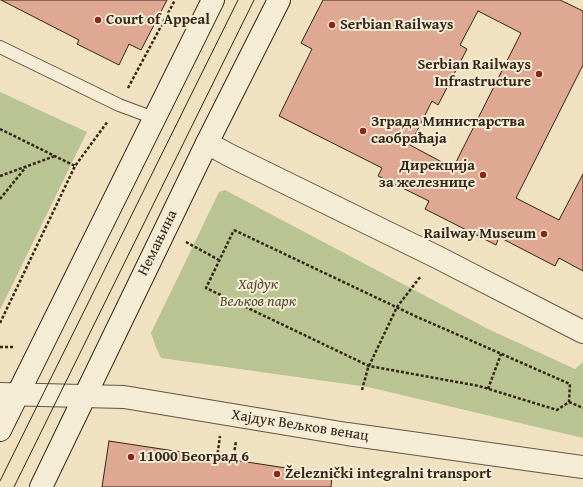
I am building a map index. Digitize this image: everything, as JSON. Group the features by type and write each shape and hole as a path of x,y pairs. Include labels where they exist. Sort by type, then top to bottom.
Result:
{"main road":[{"path":"0,430 8,394 154,118 213,0"},
{"name":"Немањина","path":"41,487 207,142 279,0"},
{"path":"207,142 229,155 437,257 583,332"},
{"name":"Хајдук Вељков венац","path":"8,394 124,397 347,434 583,467"}],"lane":[{"path":"0,48 119,105 154,118"}],"path":[{"path":"0,324 75,166 119,105 175,0"},
{"path":"0,129 75,166"},
{"path":"0,176 56,156"},
{"path":"0,199 26,166"},
{"path":"234,230 397,307 570,384 569,402 557,410 488,389 369,366 206,288 234,230"},
{"path":"186,242 219,260"},
{"path":"362,390 369,366 397,307 411,287"},
{"path":"488,389 501,354"},
{"path":"569,402 583,408"},
{"path":"217,458 220,436"},
{"path":"234,460 236,438"}],"green space":[{"path":"0,92 87,132 0,310"},
{"name":"Хајдук Вељков парк","path":"225,190 488,329 575,369 583,362 583,438 368,387 161,358 151,333 219,192"}],"building":[{"name":"Court of Appeal","path":"1,0 167,0 141,50 129,44 119,65 77,44 79,40"},
{"name":"Зграда Министарства саобраћаја","path":"323,0 560,0 583,11 583,65 516,198 559,220 583,174 583,271 559,258 555,266 499,237 496,245 425,209 429,201 378,176 382,168 279,116 312,49 301,43","holes":["478,11 521,33 453,168 410,145 432,101 438,105 467,49 460,45"]},
{"path":"109,441 332,475 331,487 102,487"}],"tram line":[{"path":"0,481 238,0"},
{"path":"14,487 254,0"}],"place":[{"name":"Court of Appeal","path":"98,20"},
{"name":"Serbian Railways","path":"332,25"},
{"name":"Serbian Railways Infrastructure","path":"539,74"},
{"name":"Зграда Министарства саобраћаја","path":"363,131"},
{"name":"Дирекција за железнице","path":"483,175"},
{"name":"Railway Museum","path":"544,234"},
{"name":"11000 Београд 6","path":"131,457"},
{"name":"Železnički integralni transport","path":"277,474"}]}
